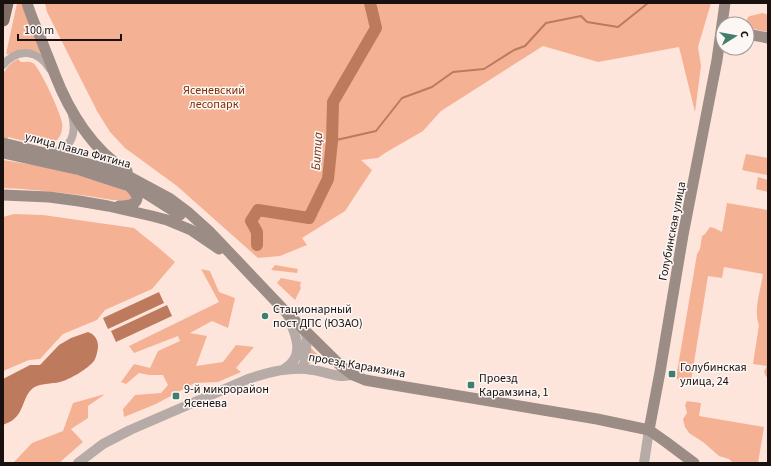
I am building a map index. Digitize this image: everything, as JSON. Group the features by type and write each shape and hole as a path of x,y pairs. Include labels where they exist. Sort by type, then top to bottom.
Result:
{"highway":[{"path":"3,20 7,3"}],"main road":[{"path":"27,3 55,76 68,105 86,133 103,153 117,165 156,188 159,192"},
{"name":"Голубинская улица","path":"723,16 724,3"},
{"path":"755,36 768,38"},
{"name":"Голубинская улица","path":"649,430 683,235 718,56"},
{"name":"улица Павла Фитина","path":"8,149 46,153 110,170 130,177 169,198 209,231 236,261 304,329 353,375"},
{"name":"улица Павла Фитина","path":"8,149 80,170 129,186 147,194 187,220 236,261"},
{"path":"5,196 49,198 127,207 136,201 137,196 136,192 129,186"},
{"path":"108,206 167,220 191,230 236,261"},
{"name":"проезд Карамзина","path":"353,375 365,380 597,419 649,430"},
{"path":"649,430 694,463"}],"street":[{"path":"3,65 10,58 18,55 26,53 34,54 40,57 47,64 55,76"},
{"path":"46,153 62,149 68,145 72,139 74,121 68,105"},
{"name":"улица Павла Фитина","path":"284,370 292,365 298,349 296,334 285,310"},
{"path":"302,369 305,361 307,338 304,329"},
{"name":"проезд Карамзина","path":"78,463 103,444 130,430 248,379 266,373 302,369 341,376 353,375"},
{"name":"Голубинская улица","path":"644,463 649,430"}],"green space":[{"path":"17,3 23,3 44,55 28,50 6,54"},
{"name":"Ясеневский лесопарк","path":"45,3 711,3 698,47 701,66 695,112 679,47 598,62 543,46 441,111 423,131 378,158 361,160 372,170 345,211 302,238 307,245 280,256 258,258 177,186 125,148 110,132 97,111 47,12"},
{"path":"763,13 768,15 768,32 755,29 755,16 750,16"},
{"path":"18,59 21,62 33,63 36,66 60,114 62,130 57,140 47,143 48,147 8,137 3,160 3,74 9,65"},
{"path":"746,154 768,158 767,175 742,170"},
{"path":"3,160 76,174 125,190 133,195 129,201 123,201 80,195 3,188"},
{"path":"758,177 768,180 768,192 756,189"},
{"path":"727,203 768,210 768,379 764,371 767,366 753,364 759,325 757,319 757,306 763,274 724,267 722,278 708,276 691,381 683,382 676,378 697,254 700,249 702,236 710,227 722,232"},
{"path":"14,214 43,215 134,228 175,262 152,289 105,310 97,320 63,334 40,359 29,360 3,371 3,217"},
{"path":"275,265 298,269 297,273 271,270"},
{"path":"201,269 210,271 219,292 235,298 228,328 212,321 190,333 207,336 196,366 223,362 236,345 254,347 236,368 241,372 218,382 195,383 156,404 124,417 123,409 135,395 161,393 168,385 163,375 139,373 126,384 121,382 134,364 150,368 158,351 180,341 178,336 134,353 129,346 219,302"},
{"path":"281,278 301,282 301,288 295,300 277,283"},
{"path":"308,345 322,359 320,363 308,362"},
{"path":"105,394 88,406 88,418 71,429 83,442 59,463 13,463 32,443 63,431 73,403"},
{"path":"687,401 701,403 699,416 764,427 758,463 733,463 729,459 719,456 703,442 689,433 685,427 683,419 687,413 685,405"}],"shaded area":[{"path":"159,292 164,303 108,329 103,318"},
{"path":"167,305 172,316 116,342 111,331"},
{"path":"88,332 95,337 98,343 98,350 94,361 88,367 64,381 39,385 33,388 27,395 17,416 3,425 3,379 30,365 40,365 59,345 71,338"}],"waterway":[{"name":"Битца","path":"257,245 257,232 251,221 258,210 309,218 328,179 332,141 333,102 376,28 370,3"},
{"path":"332,141 376,131 402,98 432,87 453,72 484,69 514,50 525,46 546,23 581,16 587,22 618,27 648,3"}],"place":[{"name":"Стационарный пост ДПС (ЮЗАО)","path":"265,316"},
{"name":"Голубинская улица, 24","path":"672,374"},
{"name":"Проезд Карамзина, 1","path":"471,385"},
{"name":"9-й микрорайон Ясенева","path":"176,396"}]}
